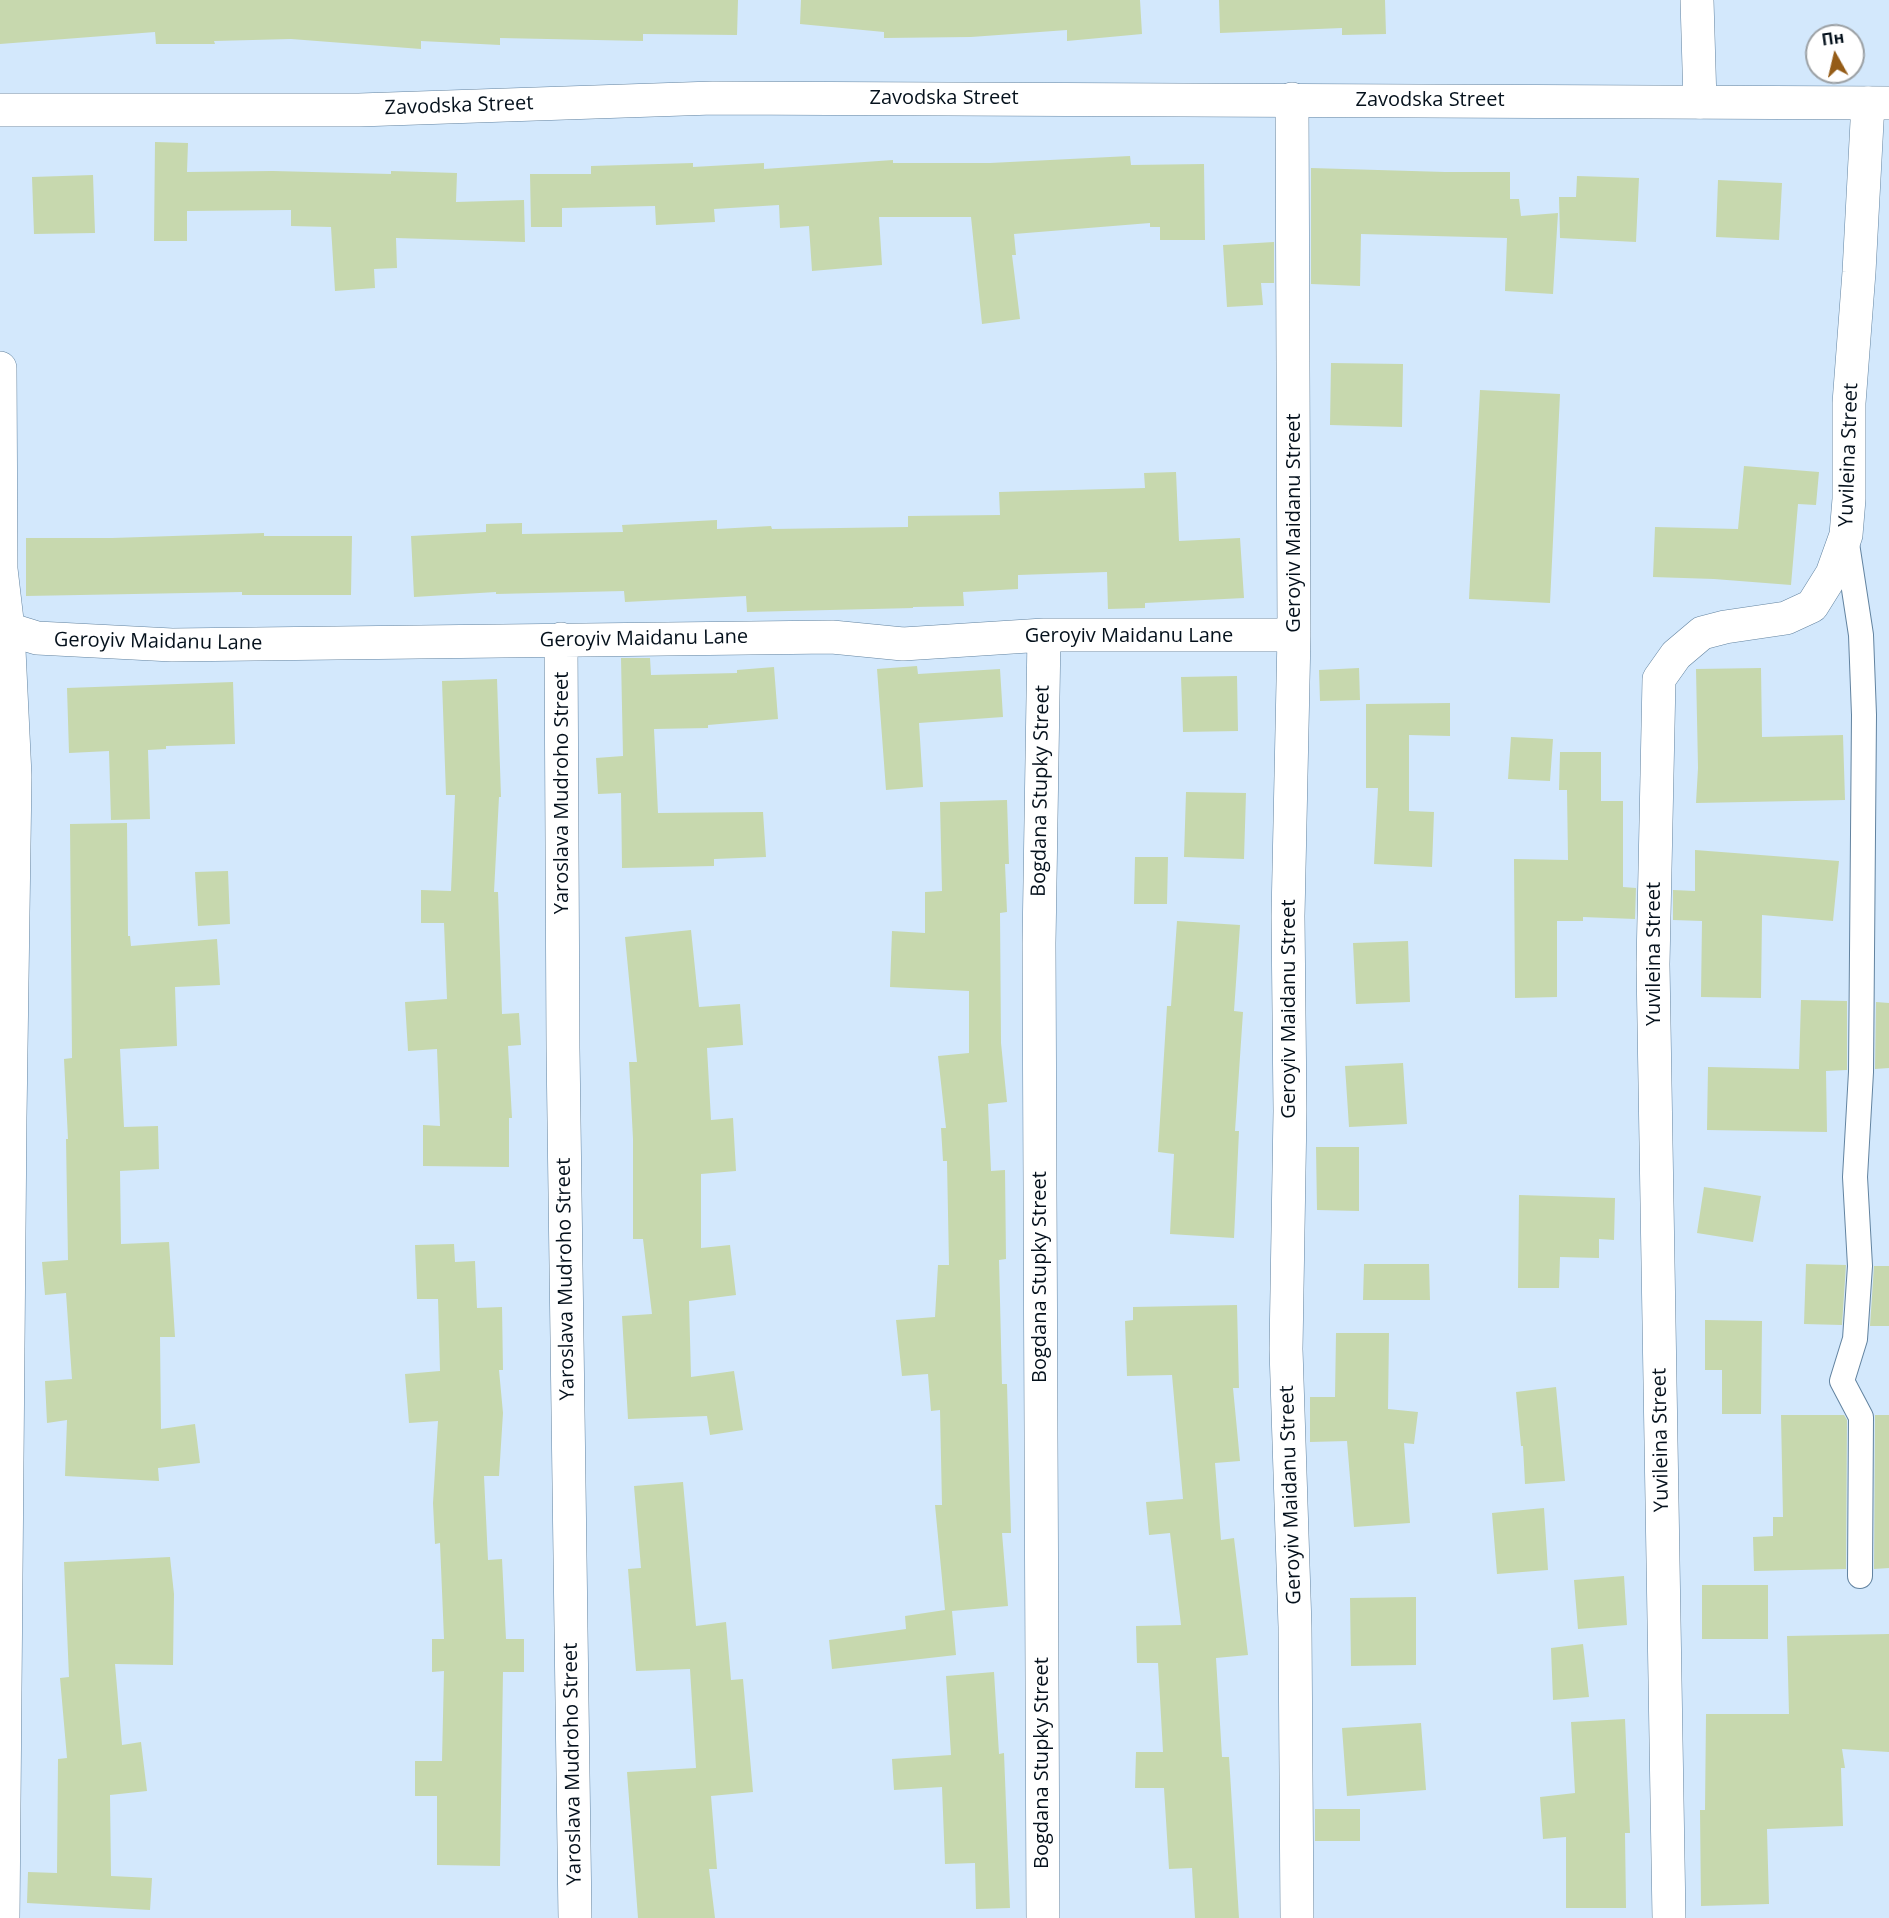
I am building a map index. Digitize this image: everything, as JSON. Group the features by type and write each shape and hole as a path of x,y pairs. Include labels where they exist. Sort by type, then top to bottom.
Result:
{"street":[{"path":"1696,0 1700,102"},
{"name":"Zavodska Street","path":"0,110 359,110 713,98 1878,103"},
{"name":"Geroyiv Maidanu Street","path":"1292,99 1294,635 1288,916 1290,1111 1286,1349 1296,1627 1296,1918"},
{"name":"Yuvileina Street","path":"1669,1918 1653,964 1659,679 1676,655 1702,633 1725,627 1786,618 1812,606 1832,574 1846,536 1849,499 1849,403 1878,103"},
{"path":"0,368 1,569 15,776 3,1918"},
{"name":"Geroyiv Maidanu Lane","path":"4,624 37,638 172,645 832,637 903,644 1044,635 1294,635"},
{"name":"Bogdana Stupky Street","path":"1043,1918 1039,943 1044,635"},
{"name":"Yaroslava Mudroho Street","path":"561,639 563,1048 575,1918"}],"lane":[{"path":"1846,536 1861,635 1864,715 1861,1072 1855,1178 1860,1266 1855,1338 1842,1381 1861,1417 1860,1576"}],"building":[{"path":"0,0 738,0 737,35 643,34 643,41 500,38 500,45 421,41 421,49 291,39 214,41 215,44 156,44 155,32 0,44"},
{"path":"801,0 1140,0 1142,34 1067,41 1067,30 971,37 884,38 884,32 800,24"},
{"path":"1219,0 1385,0 1386,34 1342,35 1342,28 1220,33"},
{"path":"155,142 188,143 187,172 457,173 456,202 524,200 525,242 396,238 397,268 374,269 375,288 335,291 331,227 291,226 291,210 187,211 187,241 154,241"},
{"path":"1130,156 1131,165 1204,164 1205,240 1160,240 1160,227 1150,227 1150,223 1014,234 1016,255 1012,255 1020,319 982,324 971,217 879,217 882,265 812,271 809,226 780,228 779,205 714,209 715,222 656,225 655,206 562,208 562,227 531,227 530,174 591,174 591,166 693,163 693,167 764,163 764,169 893,160 893,163 990,163"},
{"path":"1311,168 1510,172 1510,199 1519,199 1521,216 1558,213 1553,294 1505,291 1507,238 1361,234 1360,286 1311,284"},
{"path":"93,175 95,233 34,234 32,177"},
{"path":"1577,176 1639,178 1636,242 1560,238 1559,197 1576,197"},
{"path":"1718,180 1782,183 1779,240 1716,237"},
{"path":"1274,242 1274,283 1261,283 1263,305 1227,307 1223,245"},
{"path":"1331,363 1403,364 1402,427 1330,425"},
{"path":"1480,390 1560,394 1550,603 1469,599"},
{"path":"1744,466 1819,472 1816,505 1798,504 1791,585 1653,577 1655,527 1738,529"},
{"path":"1176,472 1179,541 1240,538 1244,598 1145,603 1145,608 1108,609 1107,572 1018,575 1018,589 963,592 964,606 913,608 747,612 746,596 625,602 624,591 496,594 496,592 414,597 411,536 486,532 486,524 522,523 522,534 623,532 622,525 717,520 717,529 771,526 772,529 908,527 908,516 1000,515 999,492 1145,488 1144,473"},
{"path":"264,533 264,536 352,536 351,595 242,595 242,592 26,596 26,538 112,538"},
{"path":"621,658 650,658 651,675 737,673 737,670 774,667 778,719 708,725 708,728 654,729 658,813 763,812 766,857 714,859 714,866 622,868 621,793 598,794 596,758 623,756"},
{"path":"917,666 918,674 1000,669 1003,717 919,723 923,787 886,790 877,669"},
{"path":"1359,668 1360,700 1320,701 1319,670"},
{"path":"1761,668 1762,737 1843,735 1845,800 1696,803 1698,768 1696,669"},
{"path":"1237,676 1238,731 1183,732 1181,677"},
{"path":"497,679 501,797 499,797 494,892 498,892 502,1014 519,1013 521,1045 508,1046 512,1118 509,1118 509,1167 423,1166 423,1125 440,1126 437,1049 408,1051 405,1002 447,999 444,923 421,923 421,890 451,891 455,795 446,795 442,681"},
{"path":"233,682 235,744 166,746 166,749 148,750 150,819 111,820 109,751 69,753 67,688"},
{"path":"1450,703 1450,736 1409,735 1409,811 1434,812 1432,867 1374,864 1378,788 1366,788 1366,704"},
{"path":"1511,737 1553,739 1550,781 1508,779"},
{"path":"1560,752 1601,752 1601,801 1623,801 1623,887 1636,888 1635,919 1583,917 1583,921 1557,921 1557,997 1515,998 1514,859 1568,860 1567,790 1559,790"},
{"path":"1186,792 1246,793 1244,859 1184,857"},
{"path":"1007,800 1009,864 1005,864 1007,912 1000,913 1001,1043 1007,1102 988,1104 991,1171 1005,1170 1006,1259 999,1260 1002,1384 1007,1384 1011,1533 1002,1533 1008,1606 952,1611 956,1655 832,1669 829,1640 906,1629 905,1616 945,1610 935,1505 942,1505 940,1410 931,1411 928,1374 902,1376 896,1320 935,1317 938,1265 949,1265 947,1161 943,1161 941,1128 946,1128 938,1056 969,1053 969,991 890,987 892,931 925,933 925,892 942,891 940,802"},
{"path":"127,823 128,936 130,936 131,946 217,939 220,985 175,987 177,1046 120,1049 124,1127 158,1126 159,1169 120,1171 121,1244 169,1242 175,1337 160,1337 161,1429 195,1424 200,1463 158,1468 159,1481 65,1476 67,1420 47,1423 45,1381 72,1379 66,1293 45,1295 42,1262 68,1260 66,1139 68,1139 64,1059 72,1058 70,824"},
{"path":"1695,850 1839,861 1833,921 1762,915 1761,998 1701,997 1702,921 1673,920 1673,890 1695,891"},
{"path":"1135,857 1168,857 1167,904 1134,904"},
{"path":"228,871 230,924 198,926 195,872"},
{"path":"1177,921 1240,925 1234,1011 1243,1012 1235,1131 1239,1131 1234,1238 1170,1234 1174,1154 1158,1152 1167,1006 1171,1006"},
{"path":"691,930 699,1007 740,1004 743,1045 707,1048 711,1120 733,1118 736,1171 701,1174 701,1248 730,1245 736,1295 689,1301 691,1377 734,1371 743,1430 710,1435 707,1416 628,1419 622,1316 652,1314 643,1239 633,1239 633,1139 629,1062 637,1062 625,937"},
{"path":"1408,941 1410,1002 1356,1004 1353,943"},
{"path":"1801,1000 1847,1001 1847,1070 1826,1071 1827,1132 1707,1130 1708,1067 1799,1069"},
{"path":"1876,1002 1889,1003 1889,1068 1875,1069"},
{"path":"1403,1063 1407,1124 1349,1127 1345,1066"},
{"path":"1316,1147 1359,1147 1359,1211 1317,1210"},
{"path":"1704,1187 1761,1196 1753,1242 1697,1233"},
{"path":"1519,1195 1615,1198 1614,1240 1599,1239 1599,1258 1560,1257 1559,1288 1518,1288"},
{"path":"454,1244 455,1262 475,1261 477,1308 502,1307 503,1370 499,1370 503,1413 499,1476 484,1476 488,1560 502,1559 506,1639 524,1639 524,1672 503,1672 500,1866 437,1865 437,1796 415,1796 415,1761 442,1761 444,1671 432,1672 432,1639 444,1639 440,1543 435,1544 433,1503 438,1421 409,1423 405,1374 440,1371 438,1299 417,1299 415,1245"},
{"path":"1364,1264 1429,1264 1430,1300 1363,1300"},
{"path":"1806,1264 1846,1265 1842,1325 1804,1324"},
{"path":"1874,1266 1889,1266 1889,1326 1870,1326"},
{"path":"1237,1305 1239,1388 1233,1388 1240,1461 1215,1463 1221,1540 1234,1538 1248,1655 1216,1658 1222,1757 1229,1757 1239,1918 1195,1918 1192,1868 1169,1869 1164,1788 1135,1788 1136,1752 1163,1752 1158,1663 1137,1663 1136,1626 1181,1625 1170,1533 1149,1535 1146,1502 1183,1499 1172,1375 1127,1376 1125,1321 1133,1320 1133,1307"},
{"path":"1705,1320 1762,1321 1761,1414 1722,1414 1722,1370 1705,1370"},
{"path":"1336,1333 1389,1333 1388,1409 1418,1412 1414,1444 1404,1443 1410,1523 1354,1527 1347,1441 1310,1442 1310,1397 1335,1397"},
{"path":"1556,1387 1565,1481 1525,1484 1516,1392"},
{"path":"1781,1415 1844,1415 1847,1420 1846,1569 1754,1571 1753,1537 1773,1536 1773,1517 1783,1517"},
{"path":"1875,1415 1889,1415 1889,1568 1874,1569"},
{"path":"683,1482 696,1626 726,1622 731,1680 743,1679 753,1792 711,1796 717,1869 709,1869 715,1918 638,1918 627,1772 696,1768 690,1669 636,1671 628,1569 641,1568 634,1486"},
{"path":"1544,1508 1548,1570 1497,1574 1492,1513"},
{"path":"170,1557 174,1594 173,1665 115,1664 122,1745 141,1742 147,1791 110,1795 111,1876 152,1878 150,1910 27,1903 28,1872 57,1873 58,1759 67,1758 60,1678 69,1677 64,1562"},
{"path":"1624,1576 1627,1625 1578,1629 1574,1580"},
{"path":"1702,1585 1768,1585 1768,1639 1702,1639"},
{"path":"1416,1597 1416,1665 1351,1666 1350,1598"},
{"path":"1889,1634 1889,1752 1842,1749 1845,1768 1841,1768 1843,1826 1767,1829 1769,1904 1701,1906 1700,1810 1705,1810 1706,1714 1789,1714 1787,1636"},
{"path":"1583,1644 1589,1697 1553,1700 1551,1648"},
{"path":"994,1672 999,1754 1004,1753 1010,1908 976,1909 975,1863 945,1864 942,1787 894,1790 892,1759 951,1755 946,1676"},
{"path":"1625,1719 1630,1833 1625,1833 1626,1908 1566,1908 1566,1837 1543,1839 1540,1797 1575,1793 1571,1722"},
{"path":"1421,1723 1426,1790 1347,1796 1342,1728"},
{"path":"1315,1809 1360,1809 1360,1841 1315,1841"}]}
